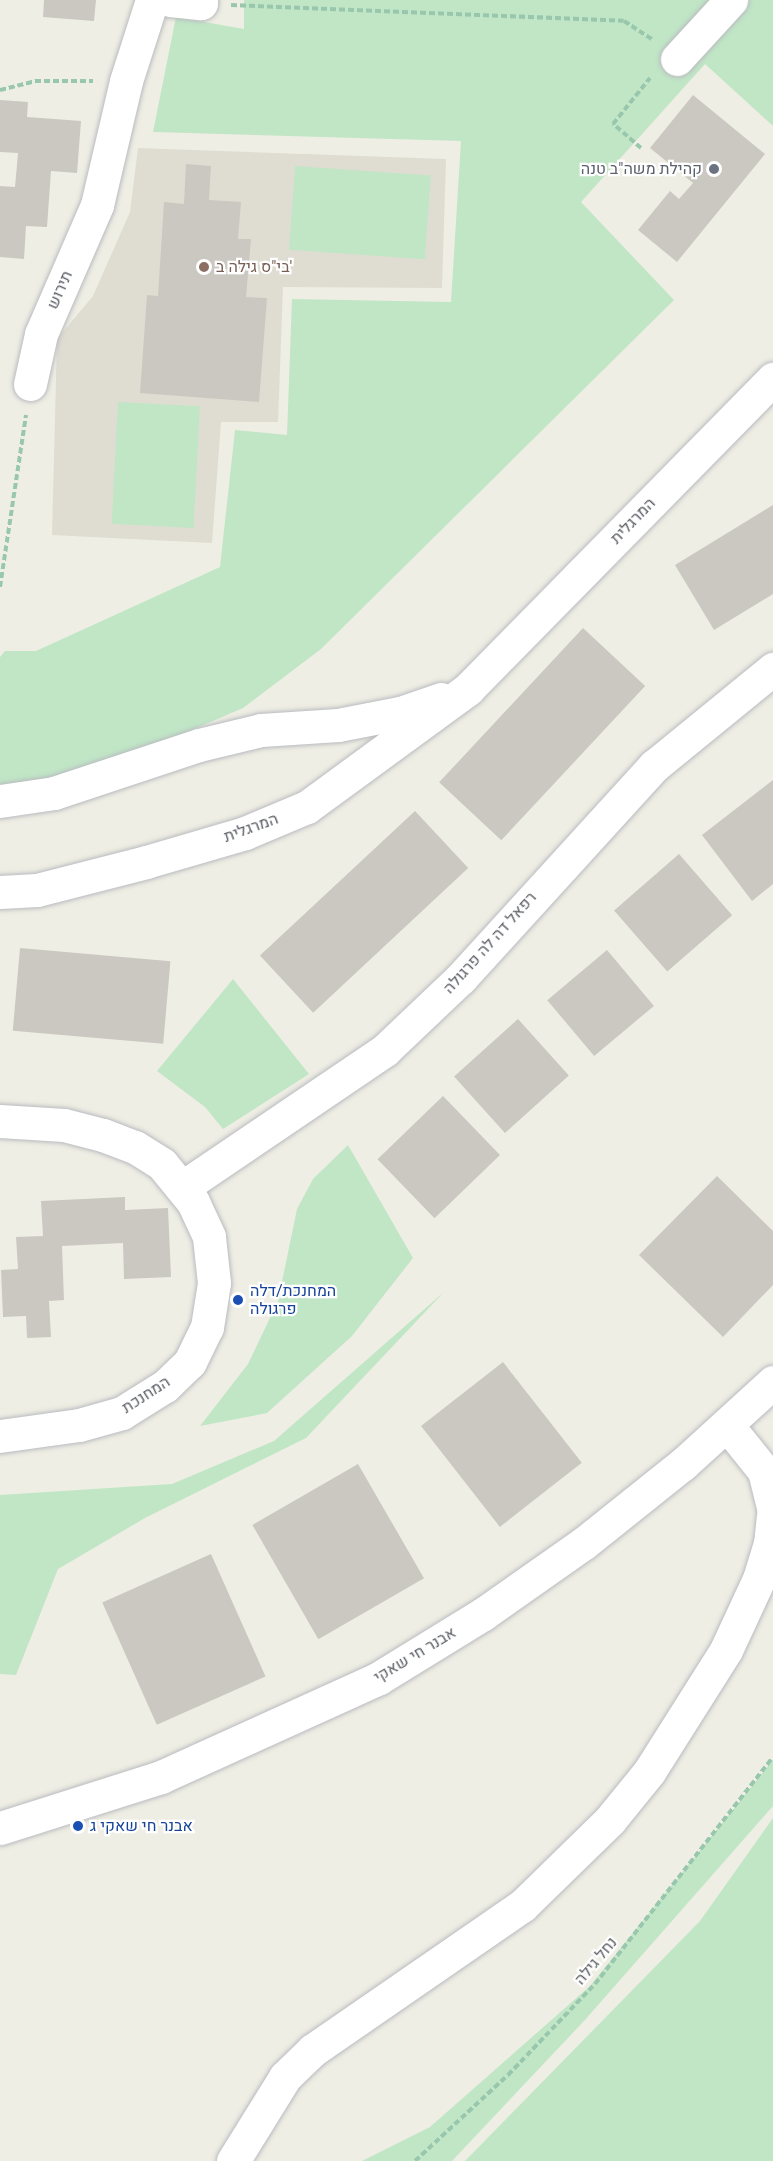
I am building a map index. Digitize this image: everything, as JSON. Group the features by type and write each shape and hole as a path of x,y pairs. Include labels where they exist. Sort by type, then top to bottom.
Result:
{"street":[{"name":"תירוש","path":"30,384 41,334 98,206 126,81 152,0"},
{"path":"673,57 731,0"},
{"name":"המרגלית","path":"0,892 37,890 146,862 245,833 307,807 468,689 773,379"},
{"name":"רפאל דה לה פרגולה","path":"183,1187 385,1050 460,978 654,766 773,669"},
{"name":"המרגלית","path":"0,801 54,793 199,746 261,730 338,725 400,713 468,689"},
{"name":"המחנכת","path":"0,1121 64,1125 103,1135 135,1148 162,1164 183,1187 209,1237 214,1283 207,1327 190,1362 165,1386 122,1413 79,1425 0,1436"},
{"name":"אבנר חי שאקי","path":"0,1828 161,1777 379,1678 483,1614 584,1543 727,1425 773,1382"},
{"path":"727,1425 764,1471 773,1508"},
{"path":"233,2161 285,2077 313,2050 477,1941 522,1906 610,1820 672,1738 726,1650 759,1579 770,1544 773,1513"}],"path":[{"path":"191,1 624,21 673,57 613,124 641,148"},
{"path":"0,90 35,81 126,81"},
{"path":"0,587 30,384"},
{"name":"נחל גילה","path":"414,2161 508,2075 595,1984 773,1757"}],"shaded area":[{"path":"138,148 446,159 442,288 283,287 278,422 221,422 212,543 52,535 57,339 93,296 130,212"}],"green space":[{"path":"244,0 773,0 773,126 705,64 581,202 674,300 321,649 243,708 171,739 54,779 0,786 0,657 5,651 36,651 220,567 235,430 287,435 292,299 451,302 461,141 153,132 176,17 244,29"},
{"path":"295,166 431,175 425,259 289,250"},
{"path":"118,402 200,406 194,528 112,524"},
{"path":"233,979 309,1074 223,1129 205,1107 157,1071"},
{"path":"348,1145 413,1258 352,1336 267,1413 200,1426 248,1364 278,1301 297,1209 313,1179"},
{"path":"444,1292 306,1438 145,1518 58,1569 16,1675 0,1674 0,1495 172,1484 274,1441"},
{"path":"773,1760 773,1806 584,2021 452,2161 362,2161 430,2127 590,1986"},
{"path":"773,1818 773,2161 465,2161 700,1921"}],"building":[{"path":"44,0 96,0 94,21 43,17"},
{"name":"קהילת משה\"ב טנה","path":"693,95 765,154 677,262 638,230 670,191 679,199 693,183 650,148"},
{"path":"0,100 28,102 27,117 81,121 77,173 51,171 47,227 26,226 24,259 0,257 0,186 15,187 18,153 0,152"},
{"name":"בי\"ס גילה ב'","path":"186,164 211,166 209,200 241,202 238,239 251,239 246,297 267,298 259,402 140,393 147,295 158,296 164,202 184,204"},
{"path":"773,505 773,594 714,630 675,565"},
{"path":"583,628 645,686 501,840 439,782"},
{"path":"773,780 773,884 752,901 702,835"},
{"path":"415,811 468,868 313,1013 260,956"},
{"path":"679,854 732,915 667,972 614,910"},
{"path":"20,948 170,961 163,1044 13,1031"},
{"path":"607,950 654,1006 594,1056 547,1000"},
{"path":"518,1019 569,1075 505,1133 454,1077"},
{"path":"443,1096 500,1155 435,1218 378,1159"},
{"path":"717,1176 773,1231 773,1285 723,1337 639,1255"},
{"path":"125,1197 125,1210 168,1208 171,1277 124,1279 123,1243 62,1246 64,1300 49,1301 51,1337 27,1338 26,1316 3,1317 1,1270 18,1269 16,1237 43,1236 41,1201"},
{"path":"503,1362 582,1463 500,1527 421,1426"},
{"path":"358,1464 424,1578 318,1639 252,1525"},
{"path":"211,1554 266,1676 157,1725 102,1602"}],"place":[{"name":"קהילת משה\"ב טנה","path":"714,169"},
{"name":"בי\"ס גילה ב'","path":"204,267"},
{"name":"המחנכת/דלה פרגולה","path":"238,1300"},
{"name":"אבנר חי שאקי ג","path":"78,1826"}]}
